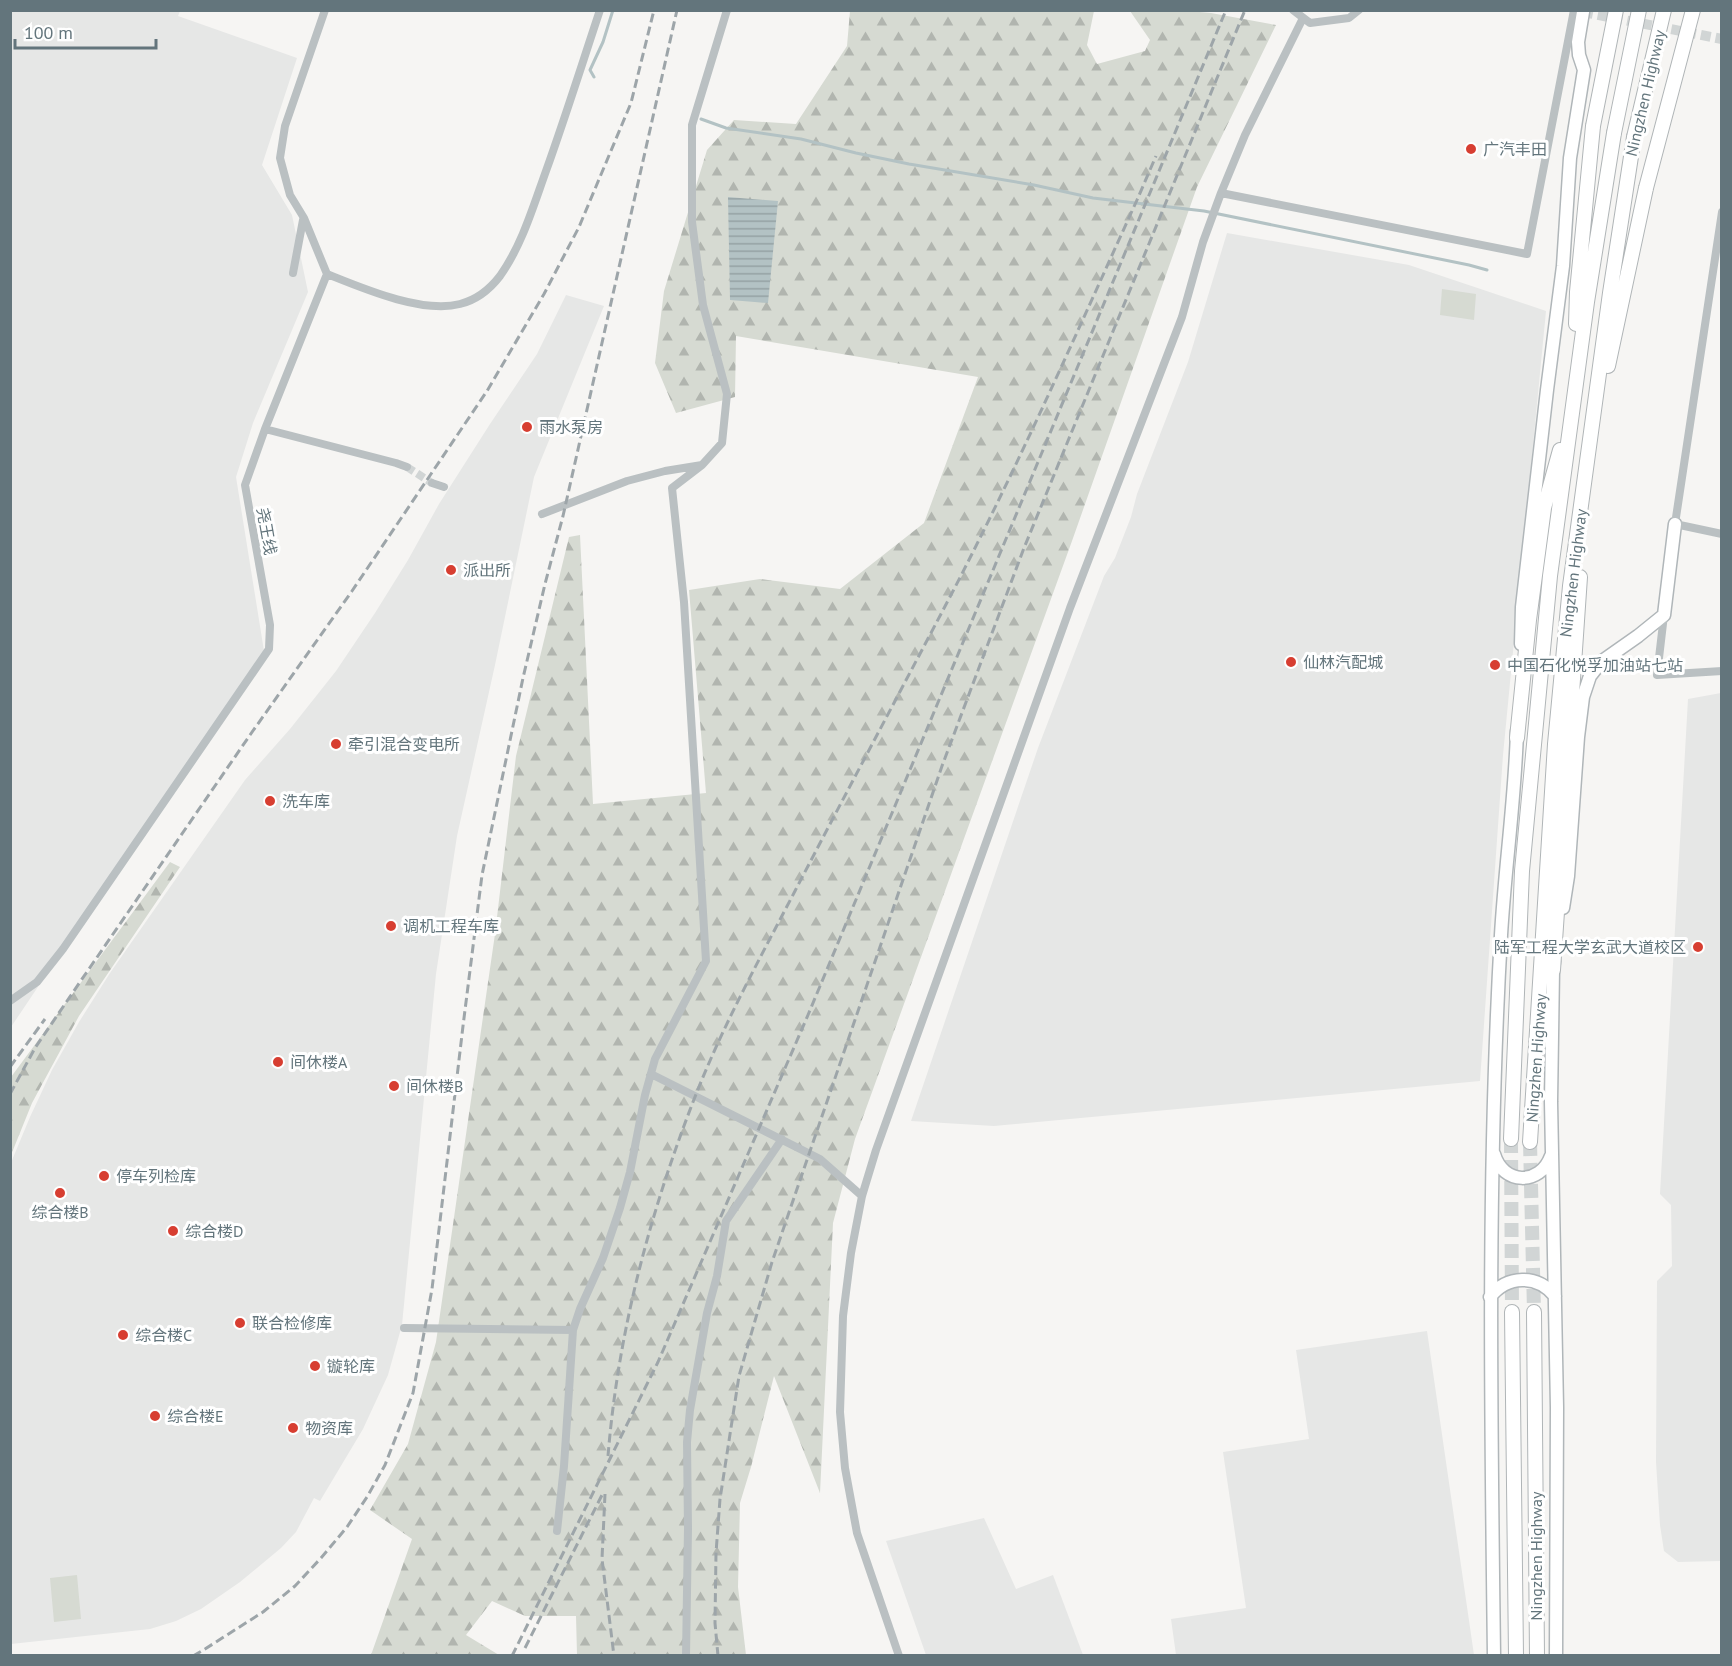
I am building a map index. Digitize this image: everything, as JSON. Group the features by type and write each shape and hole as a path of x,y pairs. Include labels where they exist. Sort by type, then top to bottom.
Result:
{"highway":[{"path":"1517,738 1529,620 1544,508 1574,399 1577,292 1593,126 1616,10"},
{"name":"Ningzhen Highway","path":"1510,1139 1522,871 1550,576 1587,302 1614,133 1639,10"},
{"name":"Ningzhen Highway","path":"1530,1142 1555,744 1570,586 1634,137 1664,10"},
{"path":"1553,970 1588,459 1646,188 1693,10"},
{"name":"Ningzhen Highway","path":"1512,1312 1516,1656"},
{"name":"Ningzhen Highway","path":"1534,1312 1537,1656"}],"main road":[{"path":"1494,1656 1490,1297 1501,935 1517,738 1522,607 1546,390 1563,266 1570,159 1584,70 1579,55 1578,11"},
{"path":"1493,1150 1497,1162 1505,1172 1516,1177 1528,1178 1539,1173 1548,1165 1552,1154 1553,970 1568,876 1583,697 1590,676 1601,662 1664,615 1675,524"},
{"path":"1552,1142 1557,1407 1556,1656"},
{"path":"1490,1297 1500,1287 1514,1280 1541,1284 1555,1296"}],"street":[{"path":"325,10 285,126 280,158 290,195 304,218 327,274 370,291 413,303 442,307 461,304 485,293 500,276 524,232 600,10"},
{"path":"557,1531 573,1330 603,1258 620,1208 655,1059 706,961 684,602 672,488 702,465 722,443 727,394 703,305 693,234 692,125 727,10"},
{"path":"1293,10 1310,23 1349,18 1359,10"},
{"path":"1221,193 1527,254 1578,11"},
{"path":"899,1656 857,1533 845,1468 840,1412 843,1316 851,1253 862,1196 876,1150 1070,608 1182,317 1203,242 1221,193 1245,135 1303,18"},
{"path":"1722,212 1675,524 1722,534"},
{"path":"293,273 304,218"},
{"name":"尧王线","path":"10,1001 37,982 63,949 270,649 270,626 245,485 327,274"},
{"path":"265,429 407,467"},
{"path":"542,514 627,482 665,471 702,465"},
{"path":"432,483 444,486"},
{"path":"1664,615 1658,675 1722,671"},
{"path":"651,1074 820,1159 862,1196"},
{"path":"686,1656 687,1442 690,1410 707,1313 717,1276 726,1221 782,1139"},
{"path":"404,1328 573,1330"}],"shaded area":[{"path":"10,11 180,11 178,16 297,58 262,165 292,215 308,292 253,423 236,477 264,651 11,1027"},
{"path":"728,197 778,201 768,303 730,300"},
{"name":"仙林汽配城","path":"1227,233 1409,265 1546,311 1503,755 1480,1081 994,1126 911,1121 1038,748 1104,576 1115,558 1131,517 1137,494 1188,362"},
{"path":"566,295 604,306 534,477 457,836 436,974 402,1325 388,1375 363,1429 320,1501 314,1498 296,1532 281,1548 240,1582 201,1609 176,1621 150,1629 11,1644 10,1165 52,1070 110,973 245,780 290,729 336,671 408,560 439,504 537,354"},
{"name":"陆军工程大学玄武大道校区","path":"1721,693 1721,1561 1678,1562 1664,1551 1656,1462 1657,1281 1672,1266 1671,1205 1660,1194 1688,699"},
{"path":"1427,1331 1474,1655 1176,1655 1171,1619 1246,1608 1223,1452 1309,1439 1296,1350"},
{"path":"984,1518 1016,1589 1053,1575 1083,1655 926,1655 886,1541"}],"green space":[{"path":"850,11 1094,11 1087,45 1097,64 1145,51 1150,40 1130,11 1211,13 1276,25 1197,187 1072,541 855,1139 833,1223 820,1493 774,1376 740,1503 738,1587 746,1655 577,1655 576,1616 525,1616 492,1601 466,1635 499,1655 371,1655 412,1539 370,1510 408,1444 436,1342 495,934 516,756 569,537 580,535 593,804 706,793 689,590 760,579 840,589 924,523 978,377 736,336 735,397 676,413 655,363 664,291 707,150 734,120 796,124 847,46"},
{"path":"1442,289 1476,294 1474,320 1440,315"},
{"path":"170,862 180,867 79,1016 32,1103 11,1155 11,1077"},
{"path":"77,1575 81,1619 54,1622 50,1578"}],"waterway":[{"path":"594,77 590,70 603,42 613,10"},
{"path":"701,119 726,128 801,139 909,164 1034,185 1093,198 1204,211 1487,270"}],"tunnel":[{"path":"1583,12 1722,39"},
{"path":"407,467 432,483"},
{"path":"1511,1139 1512,1312"},
{"path":"1530,1142 1534,1312"}],"railway":[{"path":"10,1094 35,1048 352,591 487,391 544,294 579,227 631,103 654,10"},
{"path":"193,1656 263,1612 295,1586 347,1527 385,1465 413,1393 432,1289 482,875 523,678 563,516 677,10"},
{"path":"512,1656 658,1362 808,1015 1226,10"},
{"path":"718,1656 715,1623 716,1553 720,1499 739,1376 772,1262 942,766 1024,548 1245,10"},
{"path":"608,1456 619,1365 649,1232 677,1145 704,1075 754,969 1001,496 1156,156"},
{"path":"10,1067 45,1019"},
{"path":"525,1648 603,1493"},
{"path":"605,1494 602,1559 614,1656"}],"place":[{"name":"广汽丰田","path":"1471,149"},
{"name":"雨水泵房","path":"527,427"},
{"name":"派出所","path":"451,570"},
{"name":"仙林汽配城","path":"1291,662"},
{"name":"中国石化悦孚加油站七站","path":"1495,665"},
{"name":"牵引混合变电所","path":"336,744"},
{"name":"洗车库","path":"270,801"},
{"name":"调机工程车库","path":"391,926"},
{"name":"陆军工程大学玄武大道校区","path":"1698,947"},
{"name":"间休楼A","path":"278,1062"},
{"name":"间休楼B","path":"394,1086"},
{"name":"停车列检库","path":"104,1176"},
{"name":"综合楼B","path":"60,1193"},
{"name":"综合楼D","path":"173,1231"},
{"name":"联合检修库","path":"240,1323"},
{"name":"综合楼C","path":"123,1335"},
{"name":"镟轮库","path":"315,1366"},
{"name":"综合楼E","path":"155,1416"},
{"name":"物资库","path":"293,1428"}]}
